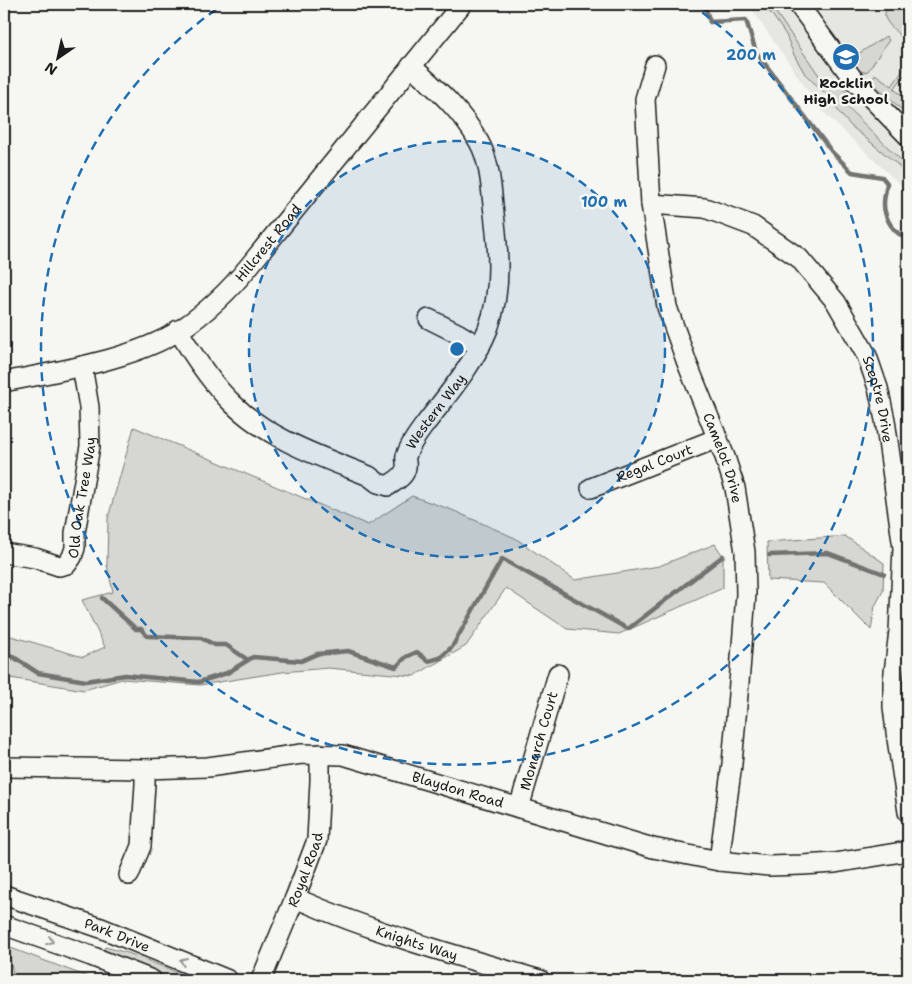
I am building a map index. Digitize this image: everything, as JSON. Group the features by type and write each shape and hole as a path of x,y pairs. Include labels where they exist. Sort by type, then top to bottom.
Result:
{"street":[{"name":"Hillcrest Road","path":"4,382 82,366 142,348 178,330 200,315 236,282 462,4"},
{"path":"798,4 852,79 908,136"},
{"name":"Camelot Drive","path":"655,65 645,99 651,204 667,307 687,363 718,438 735,488 745,552 746,594 732,764 719,861"},
{"name":"Western Way","path":"178,330 205,372 219,389 235,406 253,420 298,447 369,476 378,483 388,486 404,474 406,467 405,457 422,429 456,386 480,347 494,308 498,274 490,182 480,144 460,113 411,66"},
{"name":"Sceptre Drive","path":"651,204 705,208 752,226 799,258 836,302 867,356 878,388 885,420 906,548 893,707 908,812"},
{"path":"429,319 480,347"},
{"name":"Old Oak Tree Way","path":"4,553 35,558 59,566 67,564 72,557 75,548 75,533 90,446 89,407 82,366"},
{"name":"Regal Court","path":"591,488 718,438"},
{"name":"Monarch Court","path":"519,808 558,674"},
{"name":"Blaydon Road","path":"4,767 144,769 208,767 302,754 343,755 653,848 719,861 769,866 802,865 835,863 908,851"},
{"name":"Royal Road","path":"261,980 296,898 316,840 320,754"},
{"path":"129,875 141,846 144,769"},
{"name":"Park Drive","path":"4,895 101,928 228,980"},
{"name":"Knights Way","path":"296,898 422,946 540,980"},
{"name":"Park Drive","path":"4,925 152,980"}],"shaded area":[{"name":"Rocklin High School","path":"748,4 908,4 908,192 821,110"},
{"path":"761,4 770,4 829,90 838,85 851,96 852,100 846,106 908,167 908,179 897,164 851,126 828,96 805,74 794,55 786,35 773,16"},
{"path":"892,4 908,4 908,42 894,29 885,17 886,11"},
{"path":"886,36 889,40 868,71 859,70 854,62 855,56"},
{"path":"908,63 908,70 894,89 908,100 906,108 901,109 872,80 875,74 892,86"},
{"path":"134,427 368,525 412,496 452,510 515,538 575,580 659,566 715,544 723,556 723,588 619,634 567,629 506,588 466,646 414,676 328,668 282,672 200,685 122,679 84,690 4,677 4,634 83,657 105,647 82,600 113,592 107,565 108,518"},
{"path":"845,536 884,563 883,591 875,606 871,630 824,583 768,580 767,542"},
{"path":"8,947 96,980 14,980"},
{"path":"105,947 128,953 197,980 172,980 103,953"}],"waterway":[{"path":"704,4 710,22 746,20 756,52 832,152 852,172 882,177 887,183 884,209 888,220 894,230 908,237"},
{"path":"769,555 828,553 884,574"},
{"path":"4,666 6,666 12,656 38,673 86,681 125,675 199,682 227,673 253,657 301,661 317,654 348,651 396,667 406,657 417,652 428,661 440,658 452,647 502,559 628,629 723,556"},
{"path":"102,598 136,629 141,629 147,636 201,638 215,645 226,645 248,660"}],"place":[{"name":"Rocklin High School","path":"846,57"}]}
